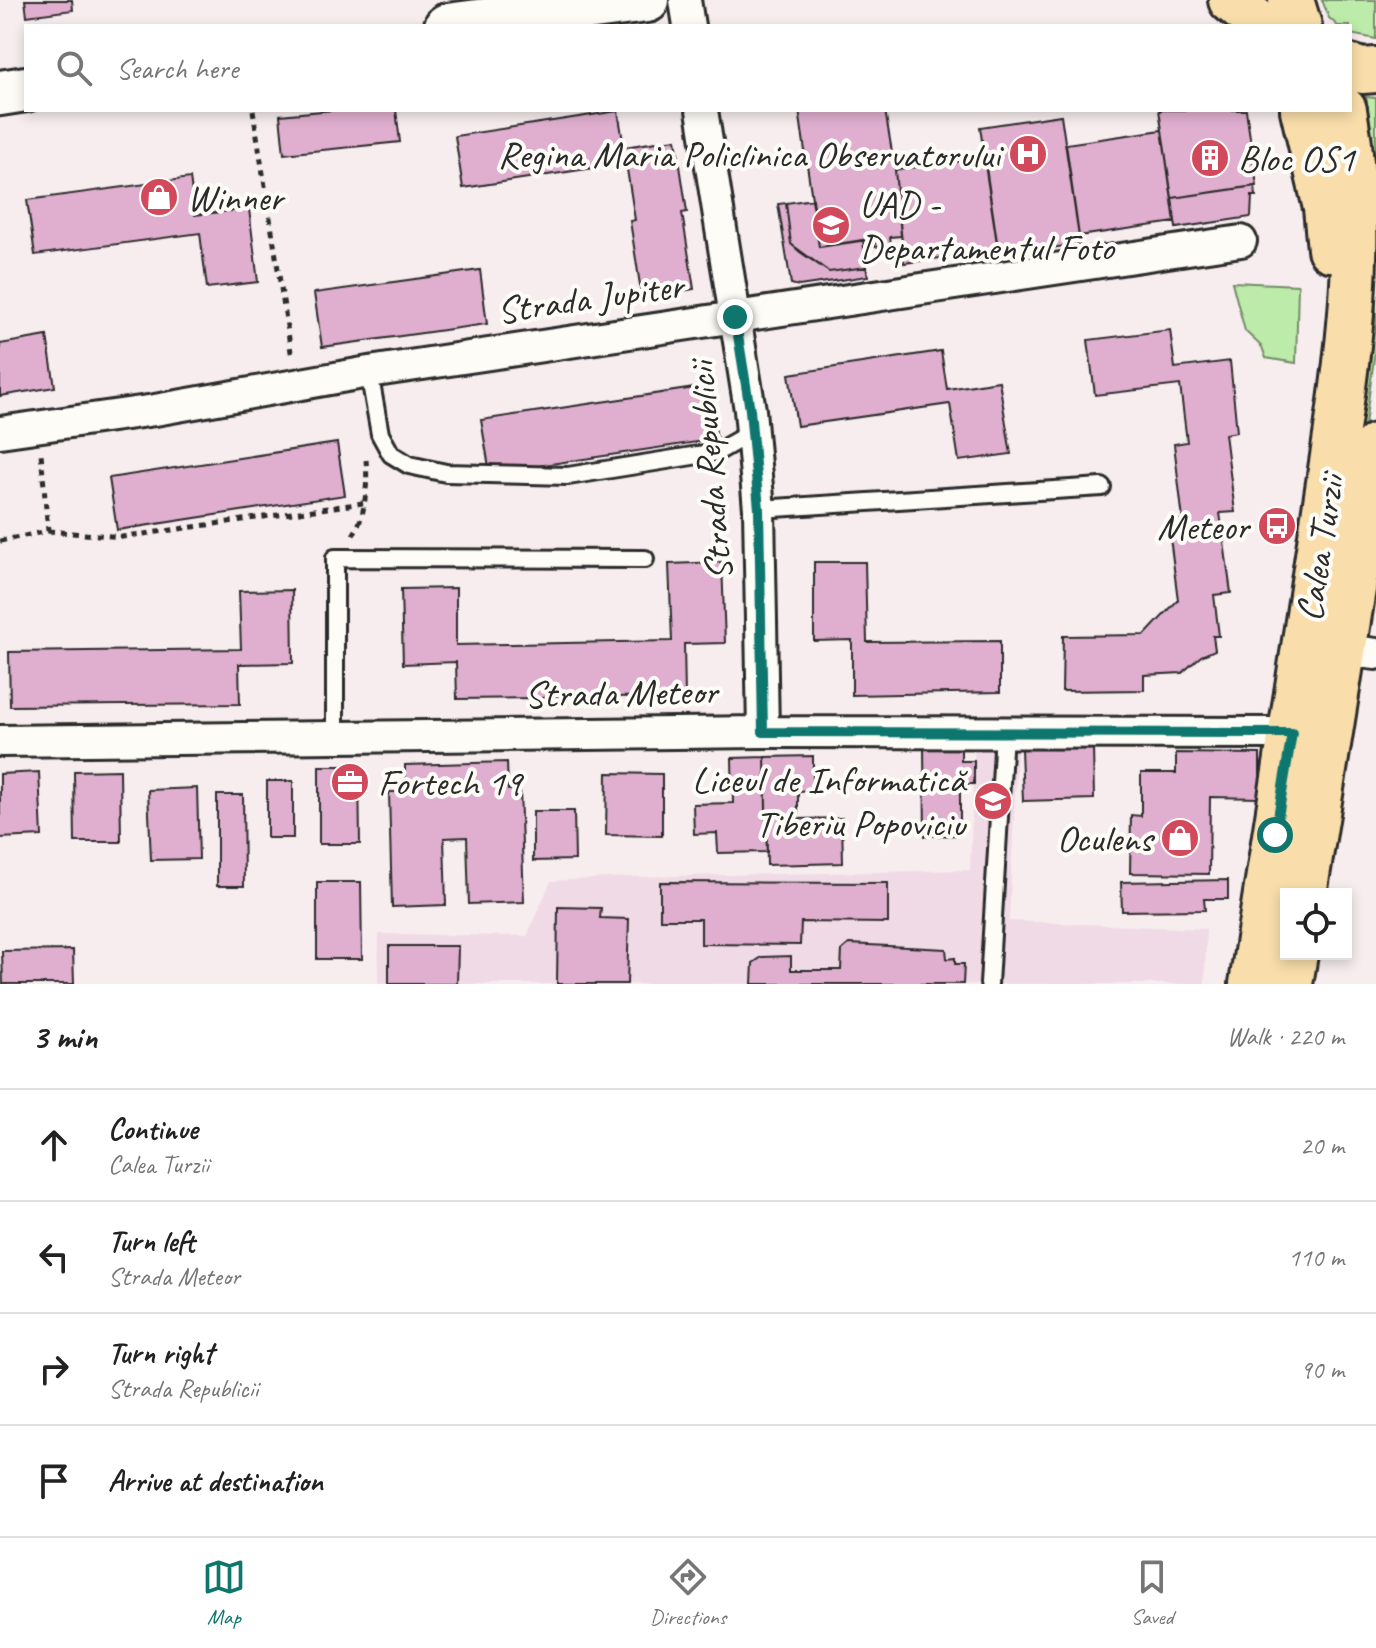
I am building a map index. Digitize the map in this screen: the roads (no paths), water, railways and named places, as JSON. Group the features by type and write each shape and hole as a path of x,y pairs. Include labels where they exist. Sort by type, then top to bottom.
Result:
{"main road":[{"path":"462,24 647,0"},
{"path":"1231,0 1260,24"},
{"path":"1291,0 1298,24"},
{"path":"1352,68 1376,70"},
{"path":"0,93 24,89"},
{"path":"1303,112 1326,208 1355,448"},
{"name":"Calea Turzii","path":"1305,888 1360,652 1353,194 1344,112"},
{"name":"Calea Turzii","path":"1252,984 1292,733 1355,448"},
{"path":"1290,984 1294,960"}],"street":[{"path":"685,0 689,24"},
{"name":"Strada Republicii","path":"702,112 752,432 759,509 763,732"},
{"name":"Strada Jupiter","path":"0,432 155,410 369,372 1241,241"},
{"name":"Strada Meteor","path":"0,741 763,732 1292,733"}],"lane":[{"path":"369,372 380,434 391,454 409,465 446,473 568,476 717,452 752,432"},
{"path":"759,509 1102,487"},
{"path":"335,736 335,558 645,559"},
{"path":"989,984 1004,733"}],"place":[{"name":"Regina Maria Policlinica Observatorului","path":"1028,154"},
{"name":"Bloc OS1","path":"1210,158"},
{"name":"Winner","path":"159,197"},
{"name":"UAD - Departamentul Foto","path":"831,225"},
{"name":"Meteor","path":"1277,526"},
{"name":"Fortech 19","path":"350,782"},
{"name":"Liceul de Informatică Tiberiu Popoviciu","path":"993,801"},
{"name":"Oculens","path":"1180,838"}]}
